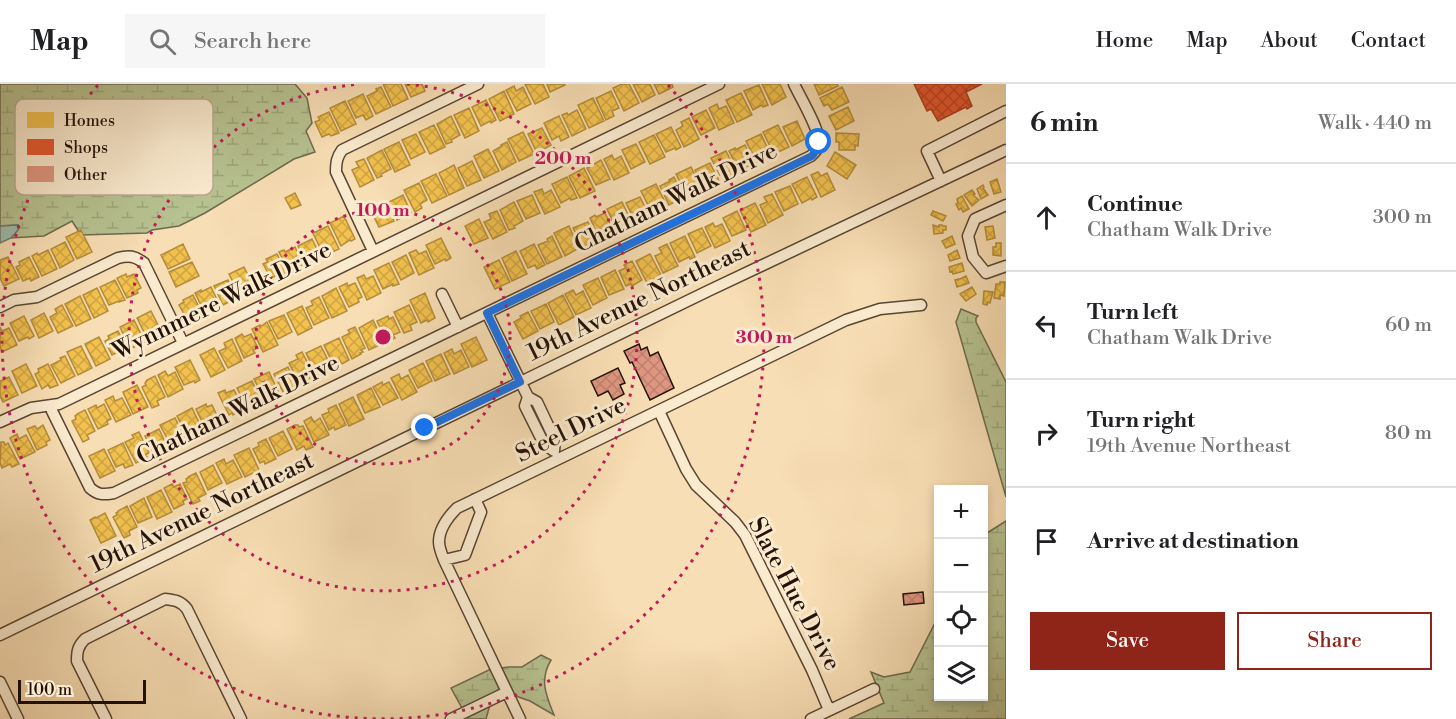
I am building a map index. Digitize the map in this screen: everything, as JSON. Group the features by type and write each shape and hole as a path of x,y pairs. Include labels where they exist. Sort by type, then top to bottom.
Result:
{"street":[{"path":"373,251 336,172 338,156 342,150 478,84"},
{"name":"Wynnmere Walk Drive","path":"0,422 31,408 59,404 720,84"},
{"name":"Chatham Walk Drive","path":"52,405 52,411 90,488 97,494 114,493 812,156 819,142 818,133 794,84"},
{"path":"941,181 927,151 1006,111"},
{"name":"19th Avenue Northeast","path":"0,634 718,286 1006,150"},
{"path":"1006,205 975,219 968,236 973,257 987,273 1006,266"},
{"path":"0,307 14,300 37,297 118,258 136,256 144,263 183,344"},
{"path":"442,294 458,327"},
{"name":"Steel Drive","path":"520,719 444,560 439,543 441,529 457,508 556,455 659,411 846,320 880,309 921,305"},
{"path":"487,313 528,397 525,406 544,444 556,455"},
{"name":"Slate Hue Drive","path":"659,411 696,486 735,522 745,535 807,660 829,710"},
{"path":"444,560 465,555 481,512 475,499"},
{"path":"106,719 77,661 79,645 85,639 165,599 182,602 187,609 241,719"},
{"path":"0,682 18,719"},
{"path":"811,719 874,689"},
{"path":"451,719 507,692"}],"green space":[{"path":"0,84 295,84 307,98 312,123 306,131 315,152 294,159 205,213 179,226 152,230 147,233 81,235 72,221 44,236 11,238 18,230 18,225 0,226"},
{"path":"961,309 978,316 976,322 1006,382 1006,497 956,322"},
{"path":"1006,521 1006,719 849,719 884,703 871,672 884,677 910,672 934,625 934,701 988,701 988,532"},
{"path":"541,655 551,660 545,674 545,688 554,715 530,701 507,693 491,701 486,719 468,719 451,688 491,669 522,667"}],"shaded area":[{"path":"18,225 18,230 11,238 0,243 0,226"}],"building: Homes":[{"path":"383,84 401,84 408,99 393,106"},
{"path":"405,84 422,84 425,91 411,97"},
{"path":"525,84 543,84 549,97 535,104"},
{"path":"547,84 564,84 565,85 550,92"},
{"path":"629,84 639,103 624,111 613,88"},
{"path":"633,84 650,84 655,95 642,102"},
{"path":"654,84 672,84 673,87 659,94"},
{"path":"762,84 780,84 786,97 772,105"},
{"path":"814,84 837,84 838,86 819,95"},
{"path":"759,85 768,105 763,107 762,105 753,110 744,91"},
{"path":"514,86 516,91 523,87 531,104 517,111 506,90"},
{"path":"381,87 391,107 376,114 367,96"},
{"path":"842,87 849,102 832,110 828,104 824,106 820,98"},
{"path":"504,91 514,114 500,121 489,99"},
{"path":"611,91 619,108 612,111 614,116 606,120 596,98"},
{"path":"741,93 752,115 737,122 726,100"},
{"path":"363,94 373,116 366,120 363,115 356,118 348,101"},
{"path":"593,98 604,121 589,128 578,105"},
{"path":"486,100 496,120 481,126 472,107"},
{"path":"345,101 356,124 341,131 330,108"},
{"path":"717,104 719,109 726,106 734,123 719,130 709,108"},
{"path":"848,107 854,121 836,130 829,116"},
{"path":"469,108 479,131 465,138 454,115"},
{"path":"577,110 586,129 572,136 562,115 567,113 568,115"},
{"path":"706,110 715,128 701,135 692,117"},
{"path":"329,112 339,133 322,137 315,122 320,120 318,117"},
{"path":"451,116 460,135 446,144 437,124"},
{"path":"559,116 569,137 561,141 559,136 552,140 544,123"},
{"path":"689,118 699,139 684,147 676,130 683,126 681,122"},
{"path":"797,121 805,139 792,146 783,127"},
{"path":"434,125 445,147 430,154 419,132"},
{"path":"778,125 789,147 774,154 763,132"},
{"path":"671,127 681,147 666,152 656,134"},
{"path":"542,128 551,145 537,153 528,134"},
{"path":"523,132 534,154 519,161 508,139"},
{"path":"836,133 859,134 858,146 855,145 855,150 839,150"},
{"path":"416,134 425,152 411,159 402,140"},
{"path":"761,134 769,151 762,154 765,159 757,163 746,141"},
{"path":"654,135 665,157 650,164 639,142"},
{"path":"399,142 410,165 395,172 384,149"},
{"path":"507,142 516,162 502,170 493,151"},
{"path":"636,144 645,162 631,169 622,150"},
{"path":"745,145 754,164 739,171 729,151"},
{"path":"488,149 499,171 484,178 474,156"},
{"path":"382,150 391,169 377,178 367,158"},
{"path":"726,151 737,173 729,176 727,172 720,175 711,158"},
{"path":"835,152 856,165 847,179 827,166"},
{"path":"612,155 614,160 621,156 629,173 614,180 604,159"},
{"path":"364,159 374,180 360,187 352,170 359,167 356,162"},
{"path":"601,160 610,179 596,185 587,168"},
{"path":"472,161 481,180 467,186 458,168"},
{"path":"710,163 719,181 704,188 695,170"},
{"path":"454,165 464,188 449,195 439,173"},
{"path":"691,167 702,189 687,196 676,174"},
{"path":"584,168 595,191 580,198 569,176"},
{"path":"818,172 821,176 827,173 835,190 821,197 811,175"},
{"path":"436,174 447,196 432,203 421,181"},
{"path":"567,177 577,198 571,200 570,198 561,203 552,184"},
{"path":"674,177 684,197 669,205 660,186"},
{"path":"807,177 817,197 802,203 792,184"},
{"path":"997,179 1001,192 994,194 990,182"},
{"path":"419,183 427,200 420,204 422,208 415,212 404,190"},
{"path":"656,184 667,206 652,213 641,191"},
{"path":"983,185 988,195 981,199 977,189"},
{"path":"790,186 798,204 784,211 775,192"},
{"path":"542,189 544,194 551,190 560,207 545,214 534,192"},
{"path":"972,190 975,194 973,195 979,200 972,206 964,195"},
{"path":"295,193 301,205 291,209 285,198"},
{"path":"772,194 783,215 768,223 760,205 767,202 764,197"},
{"path":"403,195 411,213 397,220 389,202"},
{"path":"532,195 540,213 526,219 517,201"},
{"path":"962,196 969,209 963,212 956,204 957,199"},
{"path":"640,197 649,215 635,221 626,203"},
{"path":"385,202 394,221 379,227 369,207 375,205 376,207"},
{"path":"514,202 523,221 509,230 500,210"},
{"path":"622,202 632,223 624,227 622,223 615,226 607,209"},
{"path":"755,203 766,225 751,232 740,210"},
{"path":"497,211 507,232 493,239 484,222 491,219 489,214"},
{"path":"737,211 746,230 732,236 723,218"},
{"path":"933,211 946,216 943,221 931,215"},
{"path":"605,213 614,232 599,238 590,218"},
{"path":"344,216 355,239 341,246 330,223"},
{"path":"479,219 488,238 474,244 465,226"},
{"path":"588,222 596,240 583,247 573,228"},
{"path":"713,223 715,227 722,224 730,241 715,248 705,227"},
{"path":"933,225 946,226 946,230 943,230 943,233 934,234"},
{"path":"328,226 339,249 324,256 313,233"},
{"path":"569,226 579,248 565,256 554,233"},
{"path":"993,226 995,238 987,240 985,227"},
{"path":"702,228 711,246 697,253 688,234"},
{"path":"81,230 92,252 77,259 66,237"},
{"path":"552,236 562,257 547,264 538,245 548,241 547,239"},
{"path":"685,236 695,257 679,262 670,243"},
{"path":"952,236 955,244 946,248 942,241"},
{"path":"441,238 451,258 435,264 426,245"},
{"path":"312,239 321,257 307,264 298,246"},
{"path":"65,242 74,260 60,268 51,249"},
{"path":"996,243 1001,243 1001,256 993,255 993,247 996,247"},
{"path":"183,244 190,259 168,269 161,255"},
{"path":"534,244 545,265 537,269 535,265 528,268 520,251"},
{"path":"667,244 678,266 663,273 655,256 662,253 659,248"},
{"path":"295,247 304,266 289,272 279,252"},
{"path":"48,250 57,269 42,276 32,256"},
{"path":"416,250 419,254 426,251 434,268 419,275 409,253"},
{"path":"957,250 960,258 950,261 948,255"},
{"path":"516,251 527,274 512,281 502,258"},
{"path":"277,254 287,274 279,278 277,275 271,278 263,264 268,262 266,259"},
{"path":"650,254 661,275 647,283 636,261"},
{"path":"406,255 414,273 401,280 392,262"},
{"path":"8,257 19,279 4,286 0,278 0,260"},
{"path":"29,257 39,277 31,281 30,278 23,281 16,267 20,265 19,262"},
{"path":"499,260 510,282 495,289 484,267"},
{"path":"632,261 642,280 632,286 631,284 626,286 619,271 626,268 624,265"},
{"path":"192,262 199,276 176,287 169,272"},
{"path":"389,263 399,284 383,289 374,270"},
{"path":"962,263 964,271 953,274 952,271 950,272 949,267"},
{"path":"244,267 255,289 240,296 229,274"},
{"path":"615,270 624,289 609,295 601,277"},
{"path":"126,274 127,277 134,274 141,288 137,290 138,293 127,298 117,278"},
{"path":"364,275 366,279 373,276 381,293 367,300 357,278"},
{"path":"966,276 969,283 957,287 955,280"},
{"path":"598,278 607,298 593,305 583,285"},
{"path":"115,280 125,300 109,305 100,287"},
{"path":"228,280 237,298 223,305 214,286"},
{"path":"1005,282 1004,296 1000,295 1000,299 994,298 996,284"},
{"path":"347,283 348,286 355,283 362,297 358,299 359,302 349,307 339,287"},
{"path":"211,287 220,306 205,313 195,293"},
{"path":"972,287 976,294 966,301 960,294"},
{"path":"97,288 108,311 94,318 83,295"},
{"path":"336,288 347,311 332,318 322,296"},
{"path":"573,290 576,295 583,291 591,308 576,315 565,294"},
{"path":"984,291 993,292 990,303 988,302 987,305 983,304"},
{"path":"425,293 435,318 421,323 410,300"},
{"path":"193,295 203,315 195,319 193,316 187,319 179,305"},
{"path":"563,295 574,317 559,325 548,303"},
{"path":"80,296 91,319 76,326 65,304"},
{"path":"319,297 329,318 314,325 306,308 313,305 311,301"},
{"path":"546,304 554,322 540,329 531,311"},
{"path":"62,305 73,326 58,333 50,317 57,313 55,309"},
{"path":"409,305 417,322 410,325 412,330 404,333 394,312"},
{"path":"302,306 312,328 298,335 287,313"},
{"path":"151,311 162,333 148,340 137,318"},
{"path":"528,312 538,331 523,339 514,322"},
{"path":"44,313 53,331 39,338 31,320"},
{"path":"284,315 292,332 278,339 269,321"},
{"path":"24,316 34,336 19,341 10,323"},
{"path":"388,316 389,319 393,317 400,332 393,335 395,338 387,342 377,321"},
{"path":"134,320 145,342 130,349 120,327"},
{"path":"373,320 384,343 369,350 359,328"},
{"path":"267,322 278,345 263,352 252,329"},
{"path":"0,327 2,331 9,328 17,345 2,352 0,347"},
{"path":"355,327 365,348 361,350 363,352 361,354 352,359 342,337 350,333 348,330"},
{"path":"118,331 128,351 120,355 118,352 112,355 105,341 109,339 108,336"},
{"path":"242,334 244,337 251,334 258,348 253,350 255,353 244,358 235,338"},
{"path":"99,337 110,359 96,366 85,344"},
{"path":"476,337 487,360 472,367 461,344"},
{"path":"339,338 349,360 342,364 339,359 332,362 324,345"},
{"path":"232,339 242,361 228,368 219,351 226,348 224,343"},
{"path":"81,346 92,368 78,375 67,352"},
{"path":"321,346 332,368 317,376 306,353"},
{"path":"214,348 225,370 211,377 200,355"},
{"path":"452,349 454,354 461,350 469,367 454,374 444,353"},
{"path":"302,352 313,373 309,375 309,380 300,384 289,363 298,359 296,355"},
{"path":"441,354 450,374 435,381 426,361"},
{"path":"65,356 75,376 61,383 51,365"},
{"path":"190,360 200,380 184,385 175,367"},
{"path":"423,363 432,381 418,388 409,370"},
{"path":"26,364 37,386 22,393 12,371"},
{"path":"48,364 58,385 50,388 48,385 42,389 35,374 39,372 38,369"},
{"path":"288,367 297,385 283,392 274,374"},
{"path":"165,371 168,376 175,372 183,389 168,397 158,375"},
{"path":"269,372 279,393 265,401 254,379"},
{"path":"399,374 401,379 408,375 417,392 402,400 391,378"},
{"path":"155,376 165,397 157,401 159,405 152,408 142,387 146,385 147,380"},
{"path":"9,377 18,395 3,402 0,396 0,381"},
{"path":"252,381 262,402 255,406 252,401 246,405 237,388"},
{"path":"382,382 383,385 389,382 398,398 383,405 373,387"},
{"path":"137,385 148,407 133,414 123,392"},
{"path":"371,388 380,407 365,413 357,395"},
{"path":"225,390 226,393 234,390 245,411 237,415 232,413 229,415 218,393"},
{"path":"113,396 115,401 122,398 131,415 116,422 105,400"},
{"path":"353,397 364,419 349,426 339,404"},
{"path":"104,404 111,419 107,421 108,424 98,429 88,409"},
{"path":"206,404 207,407 212,405 219,420 212,423 214,426 206,430 196,409"},
{"path":"336,405 346,425 329,430 322,415"},
{"path":"192,408 203,431 188,438 177,416"},
{"path":"85,410 95,431 87,435 89,439 83,442 72,421 76,419 77,414"},
{"path":"311,417 314,422 320,418 329,435 314,442 304,421"},
{"path":"175,418 186,439 178,443 175,439 169,442 160,425"},
{"path":"43,425 50,440 46,442 47,445 37,450 27,429 35,426 37,429"},
{"path":"295,425 303,426 313,447 306,450 304,446 297,450 287,429"},
{"path":"159,429 168,448 154,454 145,436"},
{"path":"283,431 292,449 278,456 269,438"},
{"path":"139,432 149,453 145,455 147,457 136,463 125,442 134,438 132,435"},
{"path":"17,434 19,439 26,435 35,452 20,459 10,438"},
{"path":"266,439 276,459 265,464 264,461 260,463 253,449"},
{"path":"1,442 5,445 8,443 19,464 12,467 10,464 2,468 0,463"},
{"path":"123,443 133,465 125,468 123,464 116,467 108,450"},
{"path":"249,448 259,470 245,477 234,455"},
{"path":"104,449 115,471 100,478 89,456"},
{"path":"224,459 226,464 233,460 242,477 227,484 216,463"},
{"path":"213,465 222,483 208,490 200,472"},
{"path":"196,473 206,494 198,498 200,501 193,504 183,483"},
{"path":"172,484 174,487 180,484 187,499 183,501 184,504 174,509 164,488"},
{"path":"161,490 172,512 157,519 147,497"},
{"path":"144,498 152,517 138,523 130,506"},
{"path":"127,506 137,527 129,531 130,535 124,538 113,517"},
{"path":"105,513 116,536 101,543 90,520"}],"building: Shops":[{"path":"914,84 982,84 966,92 972,106 938,121 931,109 927,111"}],"building: Other":[{"path":"639,344 641,350 647,347 650,356 658,352 674,388 650,400 632,362 630,363 624,351"},
{"path":"618,368 625,383 620,385 624,394 613,400 608,391 598,396 591,381"},
{"path":"923,592 924,603 904,605 903,594"}],"route":[{"path":"425,428 520,382 487,313 812,156 819,142"}]}
